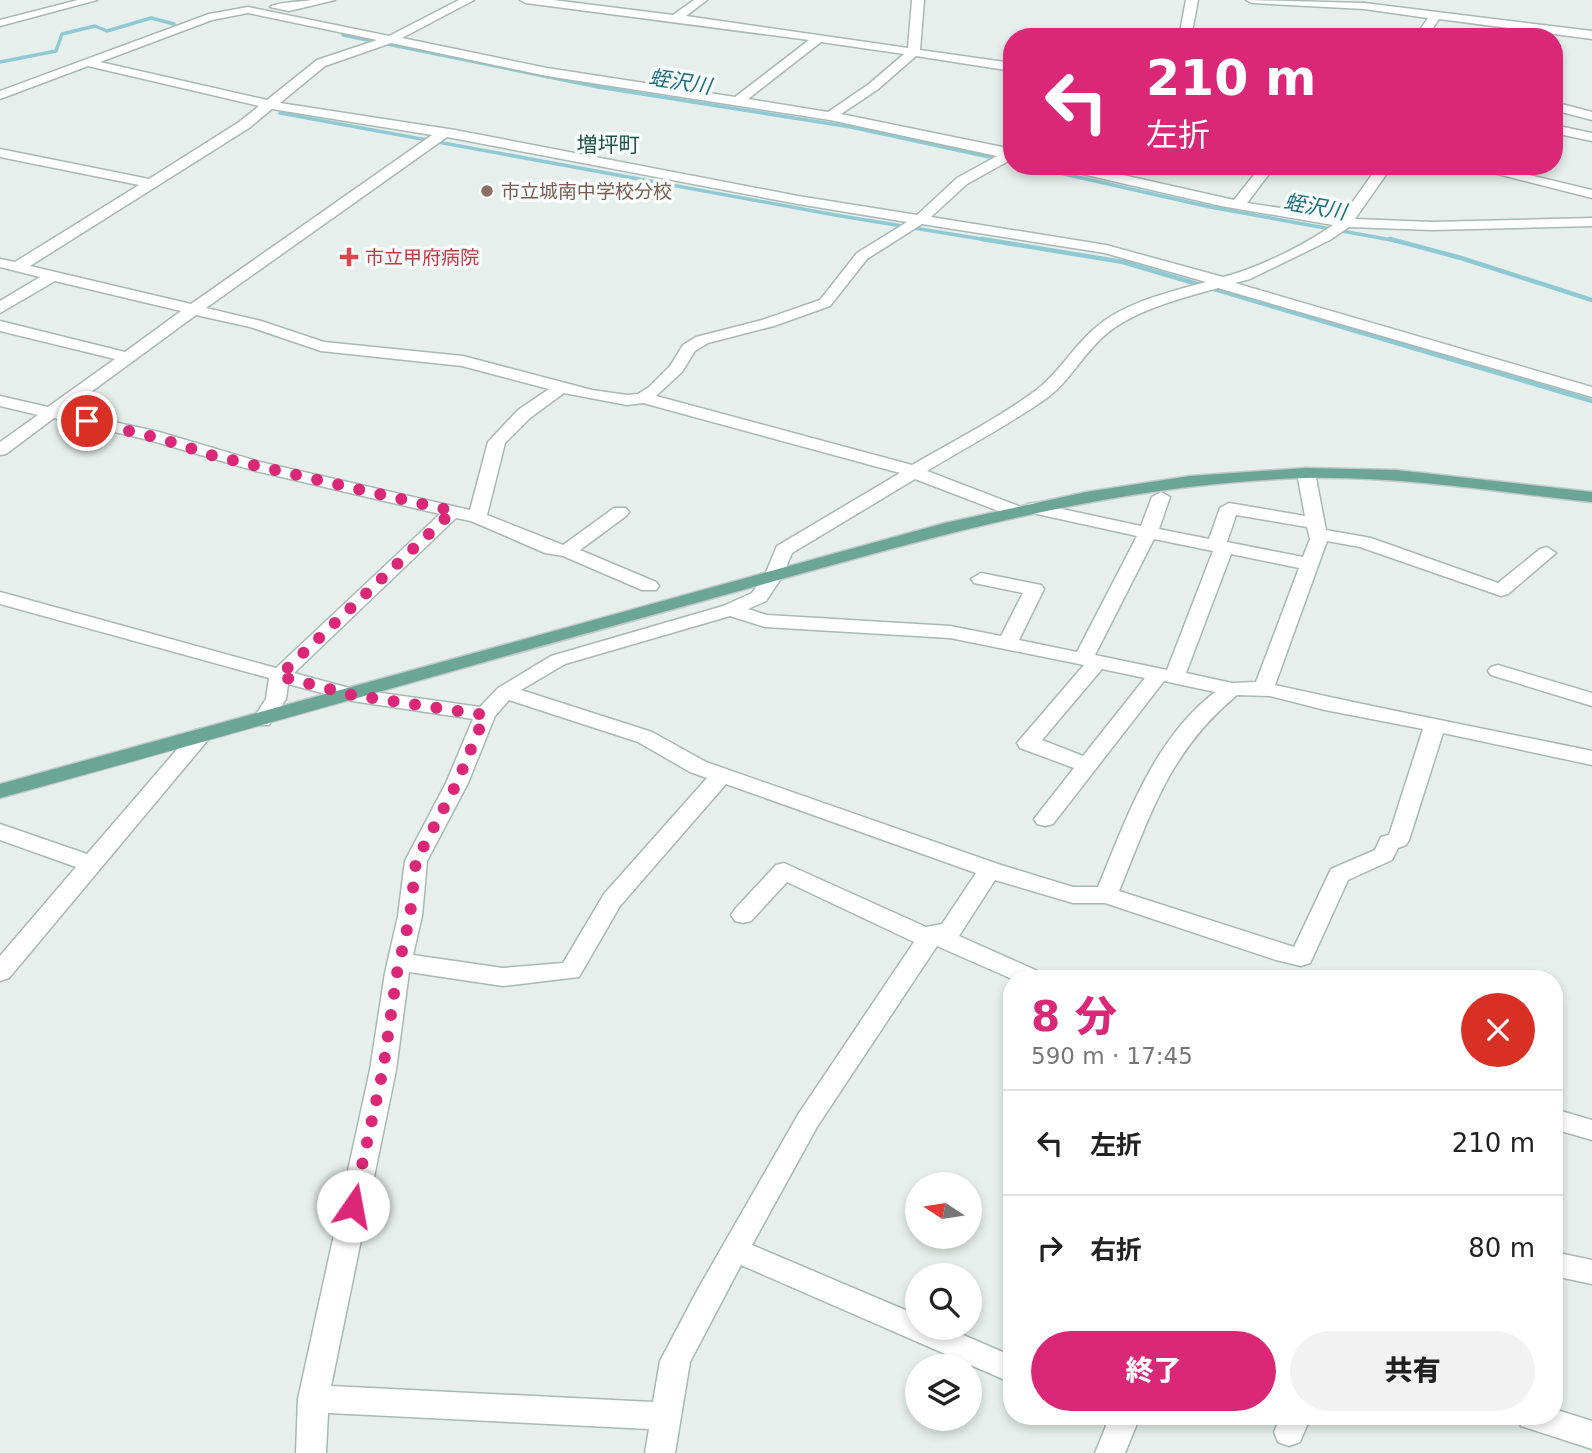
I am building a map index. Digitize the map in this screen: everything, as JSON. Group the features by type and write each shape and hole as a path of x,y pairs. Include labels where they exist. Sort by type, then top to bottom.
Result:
{"main road":[{"path":"0,790 352,695 457,662 1025,510 1145,486 1257,475 1396,475 1592,496"}],"street":[{"path":"0,23 91,0"},
{"path":"0,95 243,4 289,8 329,0"},
{"path":"5,264 151,183 244,125 321,63 382,42 468,0"},
{"path":"526,0 819,38 1003,66"},
{"path":"597,9 610,0"},
{"path":"628,12 643,0"},
{"path":"675,19 701,0"},
{"path":"830,116 873,87 914,52 918,0"},
{"path":"1187,28 1192,0"},
{"path":"1252,0 1354,5 1531,28"},
{"path":"243,4 326,24 382,42 547,72 830,116 1003,156"},
{"path":"1427,28 1434,17"},
{"path":"1563,32 1592,35"},
{"path":"737,102 819,38"},
{"path":"90,62 439,137 786,198 913,224 1106,249 1214,285 1592,392"},
{"path":"1563,108 1592,116"},
{"path":"1563,131 1592,137"},
{"path":"0,450 314,222 439,137"},
{"path":"0,153 151,183"},
{"path":"643,398 676,369 689,348 702,340 768,323 825,303 862,256 913,224 962,181 1003,157"},
{"path":"1111,175 1340,226 1592,222"},
{"path":"1130,175 1182,189"},
{"path":"1241,202 1261,175"},
{"path":"312,1453 313,1399 383,1070 410,916 416,861 457,783 485,715 505,692 558,660 730,610 759,597 773,577 783,550 1039,396 1058,381 1099,332 1161,299 1214,285 1271,264 1340,226 1378,175"},
{"path":"1514,175 1591,192"},
{"path":"5,264 255,324 321,346 463,361 611,399 643,398 898,466 1025,510 1309,564"},
{"path":"0,308 52,276"},
{"path":"0,326 128,358"},
{"path":"477,517 497,442 524,414 562,387"},
{"path":"0,401 142,433 256,466 477,517 649,586"},
{"path":"1264,688 1319,538 1306,473"},
{"path":"1088,765 1028,743 1090,660 1148,533 1161,497"},
{"path":"1045,819 1166,676 1220,547 1229,508 1364,542 1501,590 1547,553"},
{"path":"262,720 275,699 279,676 453,511"},
{"path":"567,551 620,512"},
{"path":"981,579 1034,590 1008,643"},
{"path":"0,598 352,695 485,715"},
{"path":"730,610 765,621 939,631 1232,689 1276,688 1315,702 1435,724 1592,758"},
{"path":"1499,671 1592,700"},
{"path":"1105,895 1152,785 1174,748 1196,719 1232,689"},
{"path":"505,692 645,737 698,767 990,870 1073,895 1105,895 1301,957 1339,875 1384,855 1389,842 1398,841 1435,724"},
{"path":"0,972 200,736"},
{"path":"400,962 503,977 570,971 612,900 722,775"},
{"path":"0,832 93,864"},
{"path":"660,1453 676,1361 808,1120 931,937 950,931 990,870"},
{"path":"743,915 784,871 1011,970"},
{"path":"1563,1122 1592,1130"},
{"path":"735,1250 1003,1366"},
{"path":"1563,1266 1592,1272"},
{"path":"313,1399 668,1416"},
{"path":"1110,1453 1122,1425"},
{"path":"1560,1425 1592,1435"}],"waterway":[{"name":"蛭沢川","path":"0,62 56,51 62,34 95,26 107,31 151,18 174,24"},
{"name":"蛭沢川","path":"343,35 598,87 851,127 1003,160"},
{"path":"280,113 835,215 993,241"},
{"name":"蛭沢川","path":"1069,175 1210,207 1397,241"},
{"path":"982,239 1123,262 1592,401"},
{"name":"蛭沢川","path":"1390,239 1461,258 1592,300"}],"place":[{"name":"市立城南中学校分校","path":"487,191"},
{"name":"市立甲府病院","path":"349,257"}],"district":[{"name":"増坪町","path":"608,145"}],"route":[{"path":"87,421 162,439 214,456 453,511 279,676 352,695 485,715 457,783 416,861 410,916 397,973 383,1070 353,1206"}]}
